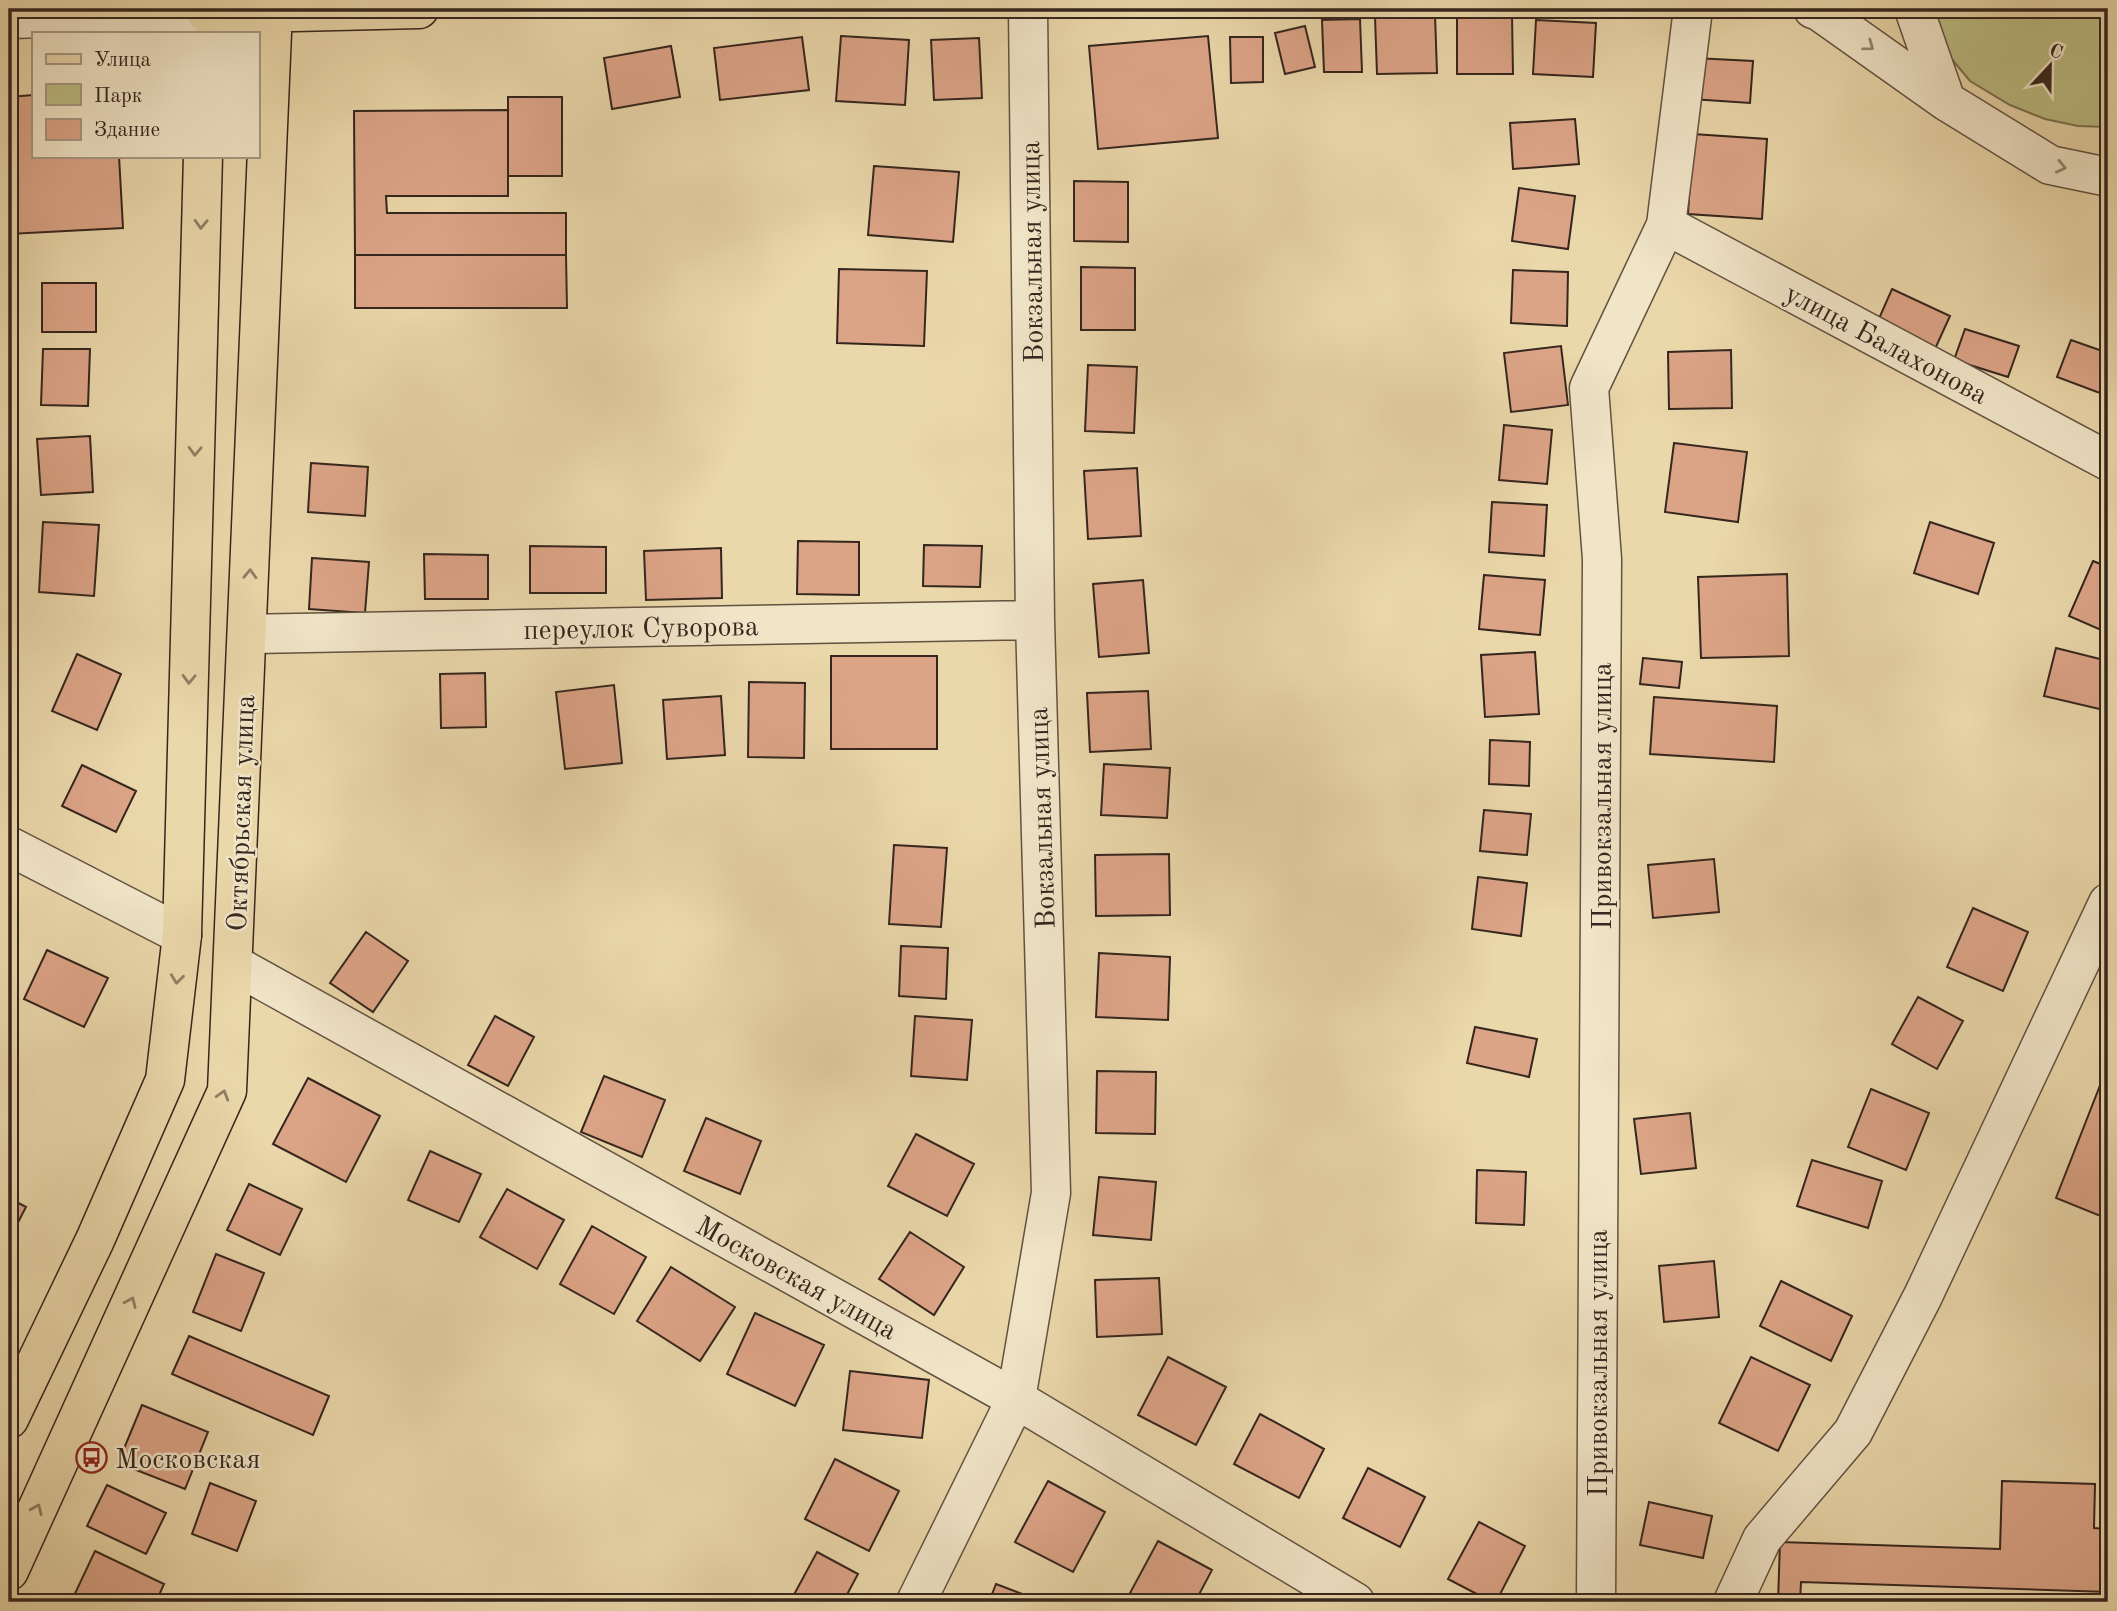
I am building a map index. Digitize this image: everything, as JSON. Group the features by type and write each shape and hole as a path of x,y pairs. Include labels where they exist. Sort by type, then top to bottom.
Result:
{"main road":[{"path":"207,19 273,11 419,9"},
{"name":"Октябрьская улица","path":"9,1572 227,1091 273,11"},
{"name":"Октябрьская улица","path":"9,1419 95,1240 165,1080 182,935 203,158"}],"street":[{"name":"Вокзальная улица","path":"916,1602 1016,1399 1051,1193 1035,620 1028,9"},
{"name":"Привокзальная улица","path":"1596,1602 1602,559 1589,388 1666,225 1693,9"},
{"path":"1813,9 1946,101 2050,165 2108,177"},
{"path":"1914,9 1946,101"},
{"path":"9,19 207,19"},
{"name":"улица Балахонова","path":"1666,225 2108,461"},
{"name":"переулок Суворова","path":"247,634 1035,620"},
{"path":"9,846 182,935"},
{"path":"1733,1602 1762,1539 1853,1432 1923,1296 2108,903"},
{"name":"Московская улица","path":"233,964 1016,1399 1354,1602"}],"green space":[{"path":"1933,9 2108,9 2108,127 2078,126 2045,119 2010,105 1970,81 1940,45"}],"building":[{"path":"1435,15 1437,73 1377,74 1375,17"},
{"path":"1457,15 1512,15 1513,74 1457,74"},
{"path":"1360,19 1362,72 1324,72 1322,20"},
{"path":"1536,20 1596,23 1593,77 1533,74"},
{"path":"1305,26 1315,67 1285,74 1275,33"},
{"path":"841,36 909,40 905,105 836,101"},
{"path":"1208,36 1218,138 1098,149 1089,46"},
{"path":"802,37 809,90 720,100 714,48"},
{"path":"1230,37 1263,37 1263,82 1231,83"},
{"path":"979,38 982,98 934,100 931,40"},
{"path":"671,46 680,97 612,109 604,58"},
{"path":"1694,58 1753,61 1750,103 1692,99"},
{"path":"32,95 32,158 119,158 123,228 9,234 9,97"},
{"path":"508,97 562,97 562,176 508,176"},
{"path":"508,110 508,196 386,196 387,213 566,213 566,255 355,255 354,111"},
{"path":"1575,119 1579,164 1513,169 1510,123"},
{"path":"1693,134 1767,139 1762,219 1688,214"},
{"path":"874,166 959,172 953,242 868,235"},
{"path":"1074,181 1128,182 1128,242 1074,241"},
{"path":"1519,188 1575,196 1568,249 1512,241"},
{"path":"355,255 566,255 567,308 355,308"},
{"path":"1081,267 1135,268 1135,330 1081,330"},
{"path":"839,269 927,271 924,346 837,343"},
{"path":"1513,270 1568,272 1567,326 1511,323"},
{"path":"42,283 96,283 96,332 42,332"},
{"path":"1892,289 1950,316 1935,349 1877,323"},
{"path":"1965,329 2019,346 2008,377 1954,360"},
{"path":"2071,340 2108,353 2108,396 2057,377"},
{"path":"1561,346 1568,405 1511,412 1504,353"},
{"path":"43,349 90,349 88,406 41,405"},
{"path":"1731,350 1732,408 1669,409 1668,352"},
{"path":"1088,365 1137,367 1134,433 1085,431"},
{"path":"1504,425 1552,430 1547,484 1499,480"},
{"path":"90,436 93,492 41,495 37,439"},
{"path":"1674,443 1747,452 1738,522 1665,512"},
{"path":"311,463 368,467 365,516 308,512"},
{"path":"1137,468 1141,536 1088,539 1084,471"},
{"path":"1492,502 1547,505 1544,556 1489,552"},
{"path":"43,522 99,525 94,596 39,592"},
{"path":"1930,522 1994,543 1978,594 1914,573"},
{"path":"798,541 859,542 859,595 797,594"},
{"path":"924,545 982,546 980,587 923,586"},
{"path":"530,546 606,547 606,593 530,593"},
{"path":"721,548 722,598 646,600 644,551"},
{"path":"424,554 488,555 488,599 425,599"},
{"path":"312,558 369,562 365,613 309,609"},
{"path":"2093,561 2108,567 2108,633 2069,616"},
{"path":"1787,574 1789,656 1701,658 1698,577"},
{"path":"1484,575 1545,580 1540,635 1479,629"},
{"path":"1143,580 1149,653 1099,657 1093,584"},
{"path":"2056,648 2108,661 2108,711 2044,696"},
{"path":"1535,652 1539,714 1485,717 1481,655"},
{"path":"77,654 121,674 97,730 52,711"},
{"path":"831,656 937,656 937,749 831,749"},
{"path":"1643,658 1682,662 1679,688 1640,684"},
{"path":"485,673 486,727 441,728 440,674"},
{"path":"749,682 805,683 804,758 748,757"},
{"path":"614,685 622,763 565,769 556,692"},
{"path":"1148,691 1151,749 1090,752 1087,693"},
{"path":"721,696 725,755 667,759 663,700"},
{"path":"1654,697 1777,706 1774,762 1650,754"},
{"path":"1490,740 1530,742 1529,786 1489,784"},
{"path":"1104,764 1170,768 1167,818 1101,815"},
{"path":"82,765 136,791 116,832 62,806"},
{"path":"1484,810 1531,814 1527,855 1480,851"},
{"path":"894,845 947,848 941,927 889,924"},
{"path":"1169,854 1170,915 1096,916 1095,855"},
{"path":"1714,859 1719,912 1653,918 1648,865"},
{"path":"1478,877 1527,883 1521,936 1472,929"},
{"path":"1973,908 2028,932 2003,991 1947,967"},
{"path":"366,932 408,961 373,1012 330,983"},
{"path":"901,946 948,948 946,999 899,996"},
{"path":"47,950 108,978 84,1027 24,999"},
{"path":"1099,953 1170,957 1168,1020 1096,1017"},
{"path":"1918,997 1963,1021 1937,1069 1892,1044"},
{"path":"495,1016 534,1037 508,1086 468,1065"},
{"path":"915,1016 972,1020 967,1080 911,1076"},
{"path":"1475,1027 1537,1039 1529,1077 1467,1063"},
{"path":"2108,1065 2108,1219 2056,1198"},
{"path":"1097,1071 1156,1072 1155,1134 1096,1133"},
{"path":"604,1076 665,1100 642,1157 581,1132"},
{"path":"308,1078 380,1116 346,1182 273,1144"},
{"path":"1871,1089 1929,1113 1906,1170 1848,1147"},
{"path":"1690,1113 1696,1168 1641,1174 1634,1119"},
{"path":"706,1118 761,1141 740,1194 684,1171"},
{"path":"916,1134 974,1164 947,1216 888,1186"},
{"path":"430,1151 481,1174 459,1222 408,1200"},
{"path":"1812,1160 1882,1181 1868,1228 1797,1206"},
{"path":"1477,1170 1526,1172 1524,1225 1476,1223"},
{"path":"1099,1177 1156,1182 1151,1240 1093,1235"},
{"path":"249,1184 302,1209 280,1255 227,1230"},
{"path":"507,1189 564,1220 537,1269 480,1237"},
{"path":"9,1198 26,1207 9,1240"},
{"path":"592,1226 646,1257 614,1314 560,1284"},
{"path":"910,1232 964,1267 934,1315 879,1279"},
{"path":"216,1254 264,1273 241,1331 193,1312"},
{"path":"1714,1261 1719,1317 1664,1322 1659,1266"},
{"path":"671,1267 735,1307 700,1361 637,1321"},
{"path":"1159,1278 1162,1334 1097,1337 1095,1280"},
{"path":"1781,1281 1852,1316 1831,1361 1760,1326"},
{"path":"755,1313 824,1345 795,1406 727,1374"},
{"path":"189,1336 329,1396 313,1435 172,1374"},
{"path":"1168,1357 1226,1387 1196,1445 1138,1415"},
{"path":"1751,1357 1810,1385 1778,1451 1719,1423"},
{"path":"850,1371 929,1380 922,1438 843,1430"},
{"path":"142,1405 208,1432 185,1489 118,1463"},
{"path":"1260,1414 1324,1449 1299,1498 1234,1464"},
{"path":"835,1459 899,1491 869,1551 805,1519"},
{"path":"1368,1468 1425,1497 1400,1547 1343,1518"},
{"path":"1048,1481 1105,1512 1073,1572 1015,1542"},
{"path":"2002,1481 2095,1484 2094,1528 2108,1529 2108,1592 1801,1582 1800,1602 1778,1602 1780,1542 2000,1549"},
{"path":"210,1483 256,1501 237,1551 192,1534"},
{"path":"107,1485 166,1513 146,1554 87,1526"},
{"path":"1649,1502 1712,1516 1703,1558 1640,1545"},
{"path":"1479,1522 1525,1546 1496,1602 1448,1579"},
{"path":"1158,1541 1212,1570 1195,1602 1148,1602 1130,1593"},
{"path":"95,1551 164,1584 156,1602 71,1602"},
{"path":"817,1552 858,1574 843,1602 790,1602"},
{"path":"996,1584 1043,1602 989,1602"}],"place":[{"name":"Московская","path":"92,1458"}]}
